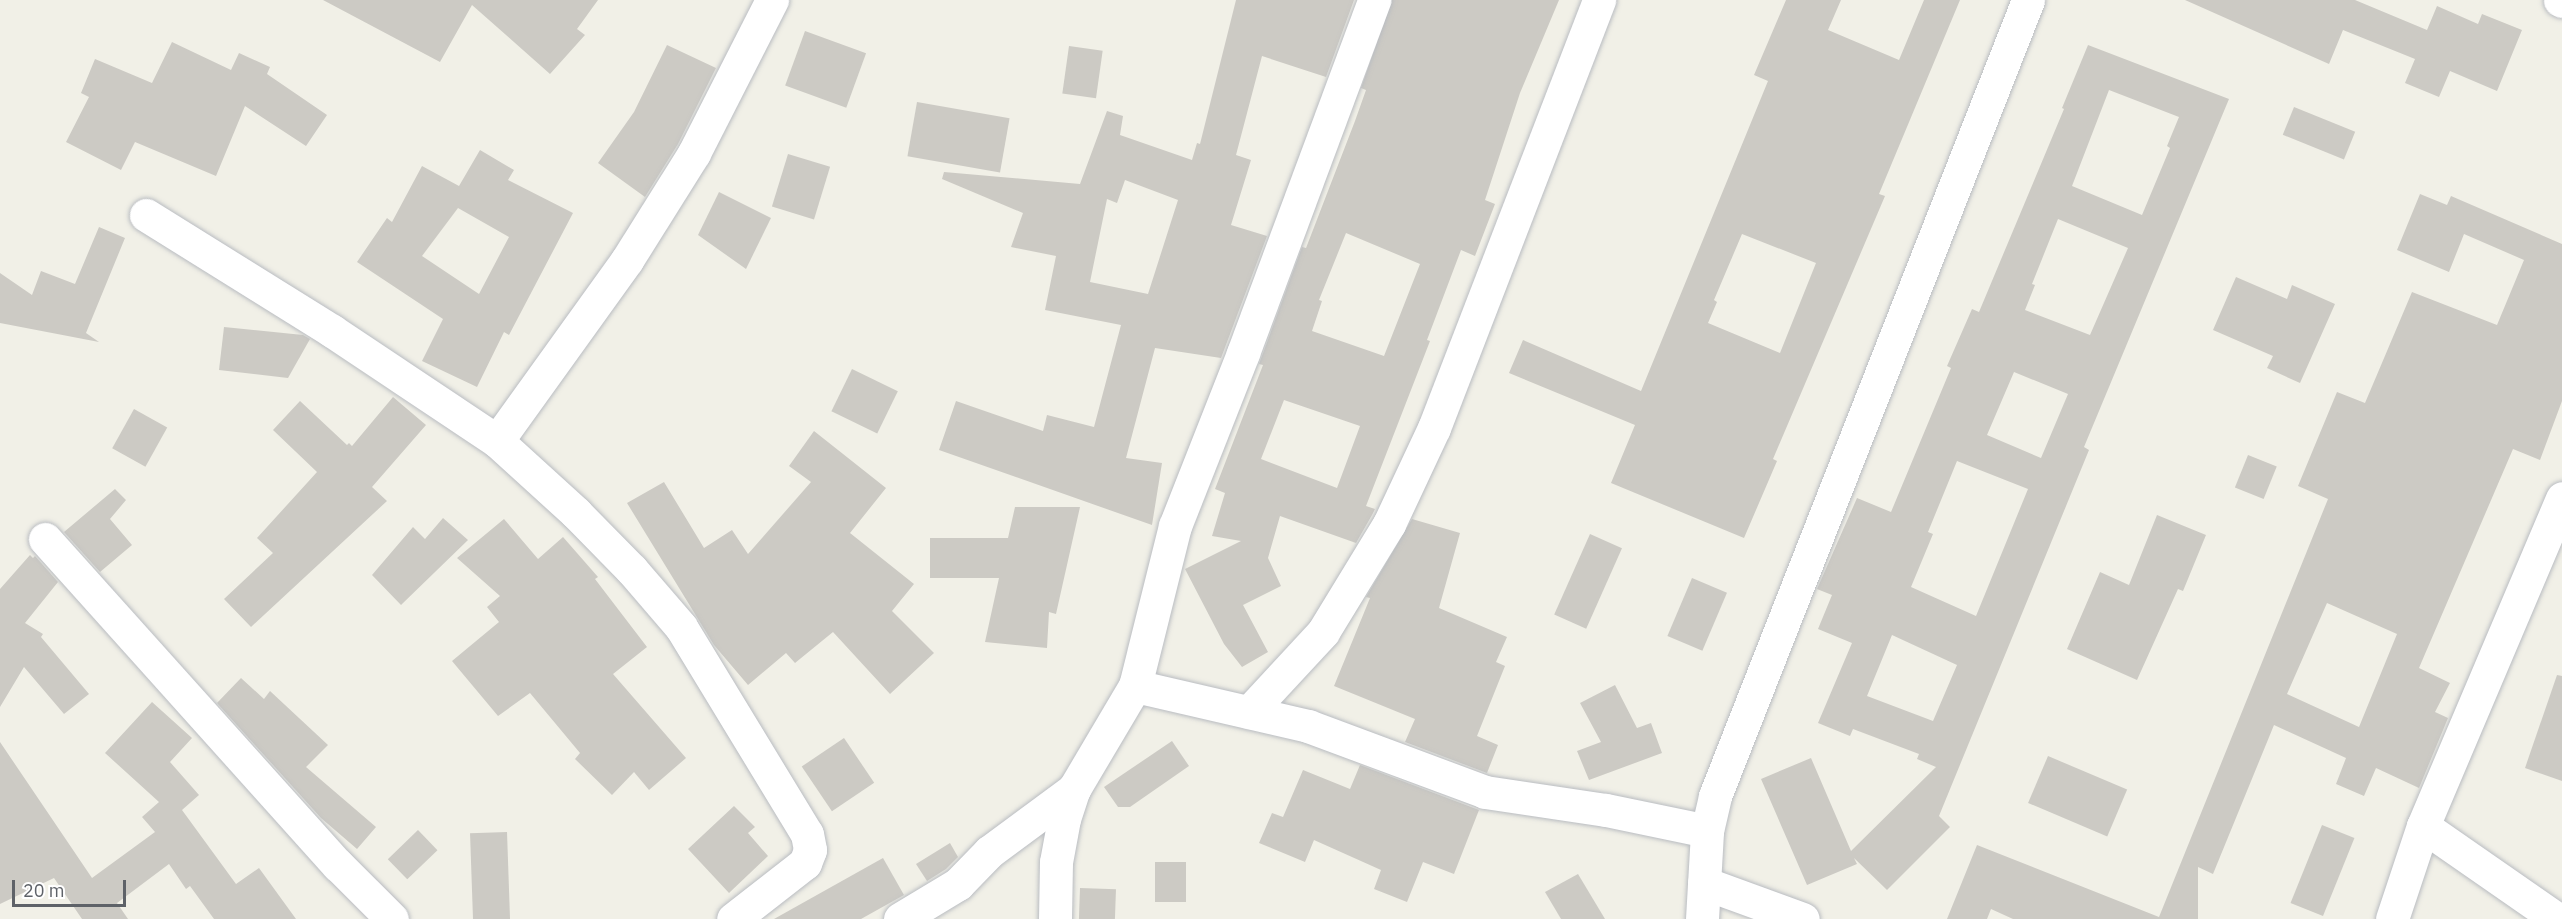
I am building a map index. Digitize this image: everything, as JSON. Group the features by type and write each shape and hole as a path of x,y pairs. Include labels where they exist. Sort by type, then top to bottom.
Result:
{"street":[{"path":"497,441 627,260 694,153 772,0"},
{"path":"1055,919 1056,862 1064,819 1074,789 1135,686 1175,526 1247,342 1374,0"},
{"path":"1249,712 1323,632 1389,524 1434,428 1599,0"},
{"path":"1702,919 1707,831 1715,796 2028,0"},
{"path":"146,215 332,331 497,441 576,513 632,570 681,627 807,834 810,850 805,863 733,919"},
{"path":"2392,919 2423,826 2562,498"},
{"path":"45,539 338,865 392,919"},
{"path":"1135,686 1308,726 1485,792 1606,810 1707,831"},
{"path":"900,919 958,884 994,848 1074,789"},
{"path":"2423,826 2557,919"},
{"path":"1704,883 1803,919"}],"building":[{"path":"323,0 598,0 577,29 585,35 550,74 472,5 440,62"},
{"path":"1236,0 1354,0 1326,77 1262,56 1236,155 1251,160 1231,225 1267,236 1221,358 1155,348 1126,458 1162,463 1152,525 939,450 956,401 1043,431 1047,415 1094,427 1121,325 1045,310 1056,256 1011,247 1023,213 942,179 944,172 1080,184 1107,111 1123,116 1120,135 1192,160 1197,143 1200,144","holes":["1125,180 1178,200 1148,294 1090,282 1107,199 1117,203"]},
{"path":"1392,0 1559,0 1520,93 1485,200 1495,204 1475,256 1461,250 1427,340 1430,341 1366,506 1375,509 1356,543 1280,516 1268,558 1281,586 1243,605 1268,652 1242,667 1224,644 1185,569 1241,541 1212,536 1225,493 1215,489 1263,365 1259,364 1302,247 1306,248 1355,121 1366,90 1361,88","holes":["1346,233 1420,264 1384,356 1312,331 1322,301 1319,300","1284,400 1360,426 1337,488 1261,459"]},
{"path":"1786,0 1841,0 1828,30 1899,60 1924,0 1960,0 1879,194 1885,196 1773,459 1777,461 1744,538 1611,483 1635,425 1509,373 1523,340 1641,391 1768,81 1754,75","holes":["1742,234 1816,263 1780,353 1708,323 1717,302 1714,300"]},
{"path":"2185,0 2355,0 2427,30 2437,6 2478,24 2482,14 2522,30 2497,91 2450,71 2439,97 2405,83 2415,59 2343,30 2329,64"},
{"path":"805,31 866,53 846,108 785,86"},
{"path":"172,42 231,70 239,53 270,67 267,74 327,115 306,146 245,106 216,176 135,142 121,170 66,142 89,97 81,93 95,59 152,83"},
{"path":"667,45 716,68 678,144 645,197 598,163 634,112"},
{"path":"2088,45 2229,99 2084,447 2089,450 1939,816 1950,827 1887,890 1854,858 1857,864 1807,885 1761,779 1811,758 1851,851 1936,767 1917,759 1919,754 1853,729 1850,736 1818,723 1852,643 1818,629 1832,595 1817,589 1857,498 1891,512 1951,368 1947,366 1972,309 1979,312 2064,109 2062,108","holes":["2109,90 2179,117 2167,146 2170,148 2142,215 2072,186","2058,219 2128,248 2090,335 2025,310 2035,285 2032,284","2014,372 2068,394 2041,458 1987,435","1957,461 2028,489 1976,616 1911,587 1933,534 1928,532","1892,635 1957,665 1933,721 1867,696"]},
{"path":"1069,46 1103,51 1096,98 1062,94"},
{"path":"917,102 1010,118 1000,172 907,156"},
{"path":"2294,107 2355,132 2344,160 2283,135"},
{"path":"480,150 514,170 508,180 573,213 509,335 504,332 477,387 422,361 443,319 357,262 387,218 392,222 422,166 459,186","holes":["458,208 509,237 479,294 422,256"]},
{"path":"788,154 830,167 814,219 772,207"},
{"path":"719,192 771,218 746,269 698,235"},
{"path":"2420,194 2447,205 2451,196 2562,244 2562,401 2540,460 2513,449 2419,668 2450,683 2435,712 2448,718 2419,788 2376,768 2364,796 2336,784 2346,758 2274,725 2213,874 2198,867 2198,919 2013,919 1991,909 1987,919 1947,919 1977,845 2159,917 2328,499 2298,486 2337,392 2365,403 2412,292 2497,325 2524,260 2464,234 2449,272 2397,250","holes":["2327,603 2397,634 2359,727 2287,694"]},
{"path":"99,227 125,238 86,333 99,342 0,323 0,273 32,295 41,271 75,284"},
{"path":"2236,277 2287,299 2292,285 2335,304 2300,383 2267,368 2273,356 2213,330"},
{"path":"224,327 303,335 310,339 288,378 219,370"},
{"path":"852,369 898,391 877,434 831,411"},
{"path":"393,397 426,425 372,487 387,501 251,627 224,599 273,553 257,538 317,472 273,430 300,401 347,445 349,443 352,446"},
{"path":"134,409 167,427 145,467 112,448"},
{"path":"814,431 886,488 850,533 914,584 892,611 934,653 890,694 833,632 795,663 786,653 748,685 714,645 627,503 664,482 704,548 732,530 748,554 811,482 789,466"},
{"path":"2248,455 2277,467 2264,499 2235,487"},
{"path":"115,489 126,500 110,519 132,545 100,572 64,532"},
{"path":"1015,507 1080,507 1056,614 1049,612 1047,648 985,642 999,578 930,578 930,538 1008,538"},
{"path":"2157,515 2206,535 2183,591 2178,589 2137,680 2067,649 2100,572 2129,585"},
{"path":"443,518 468,540 401,605 372,575 413,527 425,539"},
{"path":"504,519 538,559 563,537 598,577 595,579 647,647 613,674 686,758 649,790 634,772 612,795 575,759 580,753 530,693 498,716 452,661 499,622 487,607 500,596 457,558"},
{"path":"1412,519 1460,533 1439,608 1507,637 1496,662 1505,666 1477,736 1498,745 1487,773 1405,742 1415,719 1334,686 1370,598 1366,597"},
{"path":"1590,534 1622,548 1586,629 1554,614"},
{"path":"30,555 33,558 35,556 58,582 25,623 43,634 41,637 89,694 64,714 24,667 0,707 0,589"},
{"path":"1692,578 1727,593 1702,651 1667,636"},
{"path":"2557,675 2562,676 2562,781 2525,768"},
{"path":"241,678 264,699 270,691 328,745 306,767 376,827 357,849 321,818 217,703"},
{"path":"1615,685 1637,728 1651,723 1662,753 1589,780 1577,751 1601,742 1580,703"},
{"path":"152,702 192,738 170,762 199,795 182,810 236,884 259,868 296,919 214,919 190,886 186,889 169,864 117,903 128,919 82,919 54,878 0,904 0,742 92,878 155,832 142,817 159,802 105,753"},
{"path":"844,738 874,783 832,811 802,767"},
{"path":"1172,741 1189,766 1130,807 1118,807 1104,787"},
{"path":"2048,756 2127,790 2107,837 2028,803"},
{"path":"1360,765 1479,810 1454,874 1423,862 1407,902 1374,889 1381,870 1314,840 1305,862 1259,843 1272,813 1283,817 1303,770 1350,789"},
{"path":"734,806 755,827 748,833 768,856 729,893 688,849"},
{"path":"2322,825 2354,838 2323,916 2291,903"},
{"path":"418,830 437,850 407,879 388,859"},
{"path":"507,832 510,919 473,919 470,833"},
{"path":"950,843 958,857 946,869 927,881 916,864"},
{"path":"883,858 904,895 861,919 774,919"},
{"path":"1155,862 1186,862 1186,902 1155,902"},
{"path":"1578,874 1605,919 1561,919 1545,892"},
{"path":"1080,888 1116,889 1115,919 1079,919"}]}
